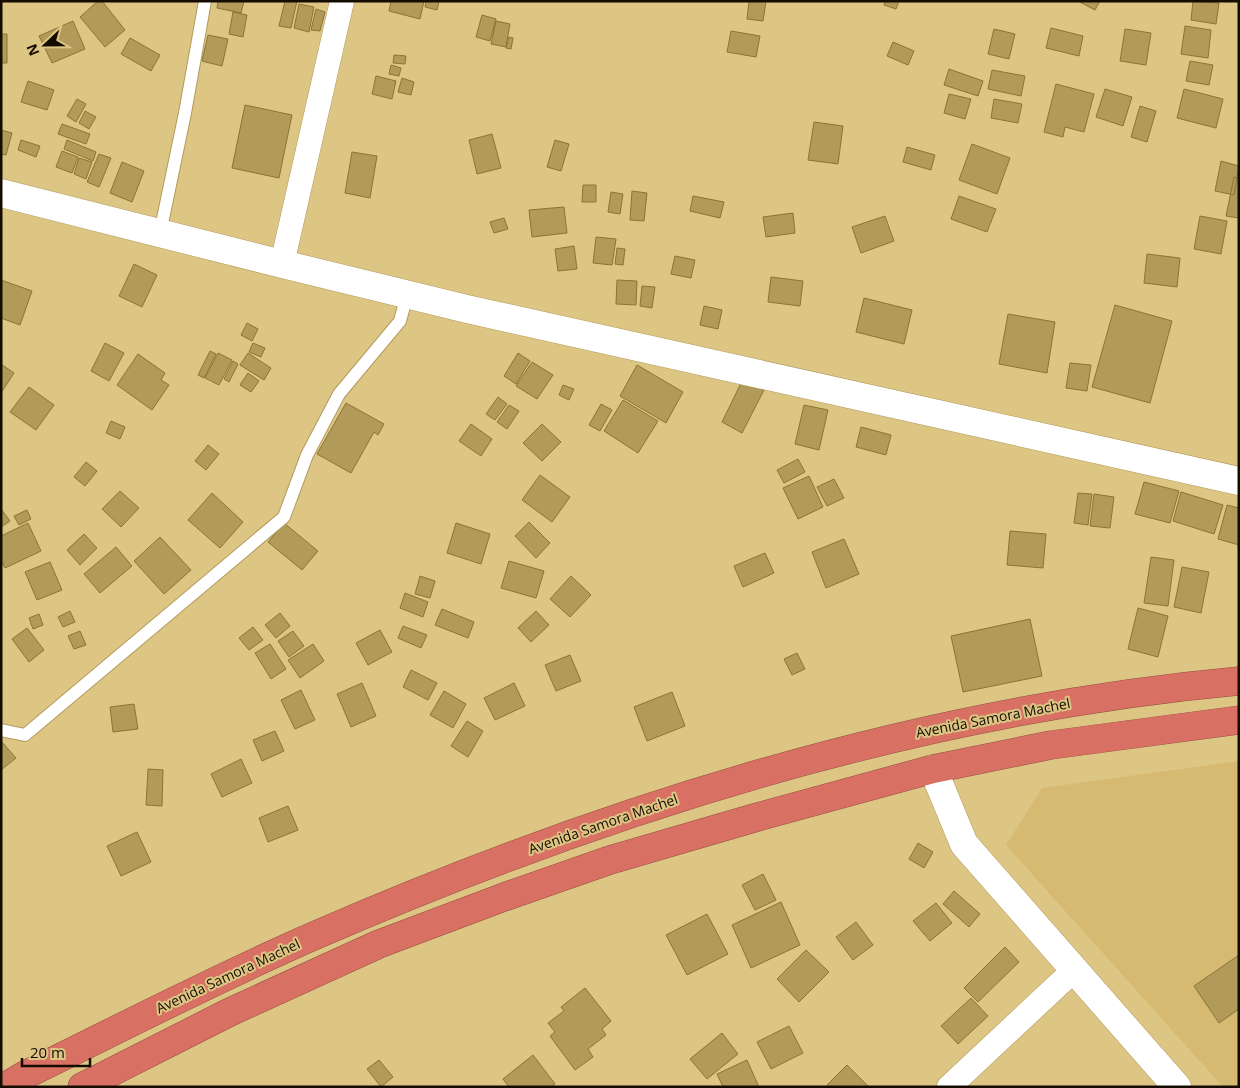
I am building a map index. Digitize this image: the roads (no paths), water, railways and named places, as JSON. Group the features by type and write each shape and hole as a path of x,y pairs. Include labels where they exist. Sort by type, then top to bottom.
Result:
{"highway":[{"name":"Avenida Samora Machel","path":"5,1087 25,1075 226,976 316,935 420,891 557,838 668,801 734,780 934,728 1038,708 1168,687 1239,680"},
{"path":"82,1087 230,1012 379,944 495,900 610,860 933,769 1051,745 1239,720"}],"main road":[{"path":"1,193 407,295 1239,481"},
{"path":"933,769 964,844 1177,1087"}],"street":[{"path":"282,264 342,1"},
{"path":"949,1087 1074,970"}],"lane":[{"path":"160,234 185,114 205,1"},
{"path":"1,730 25,735 284,517 307,454 339,394 400,321 407,295"}]}
